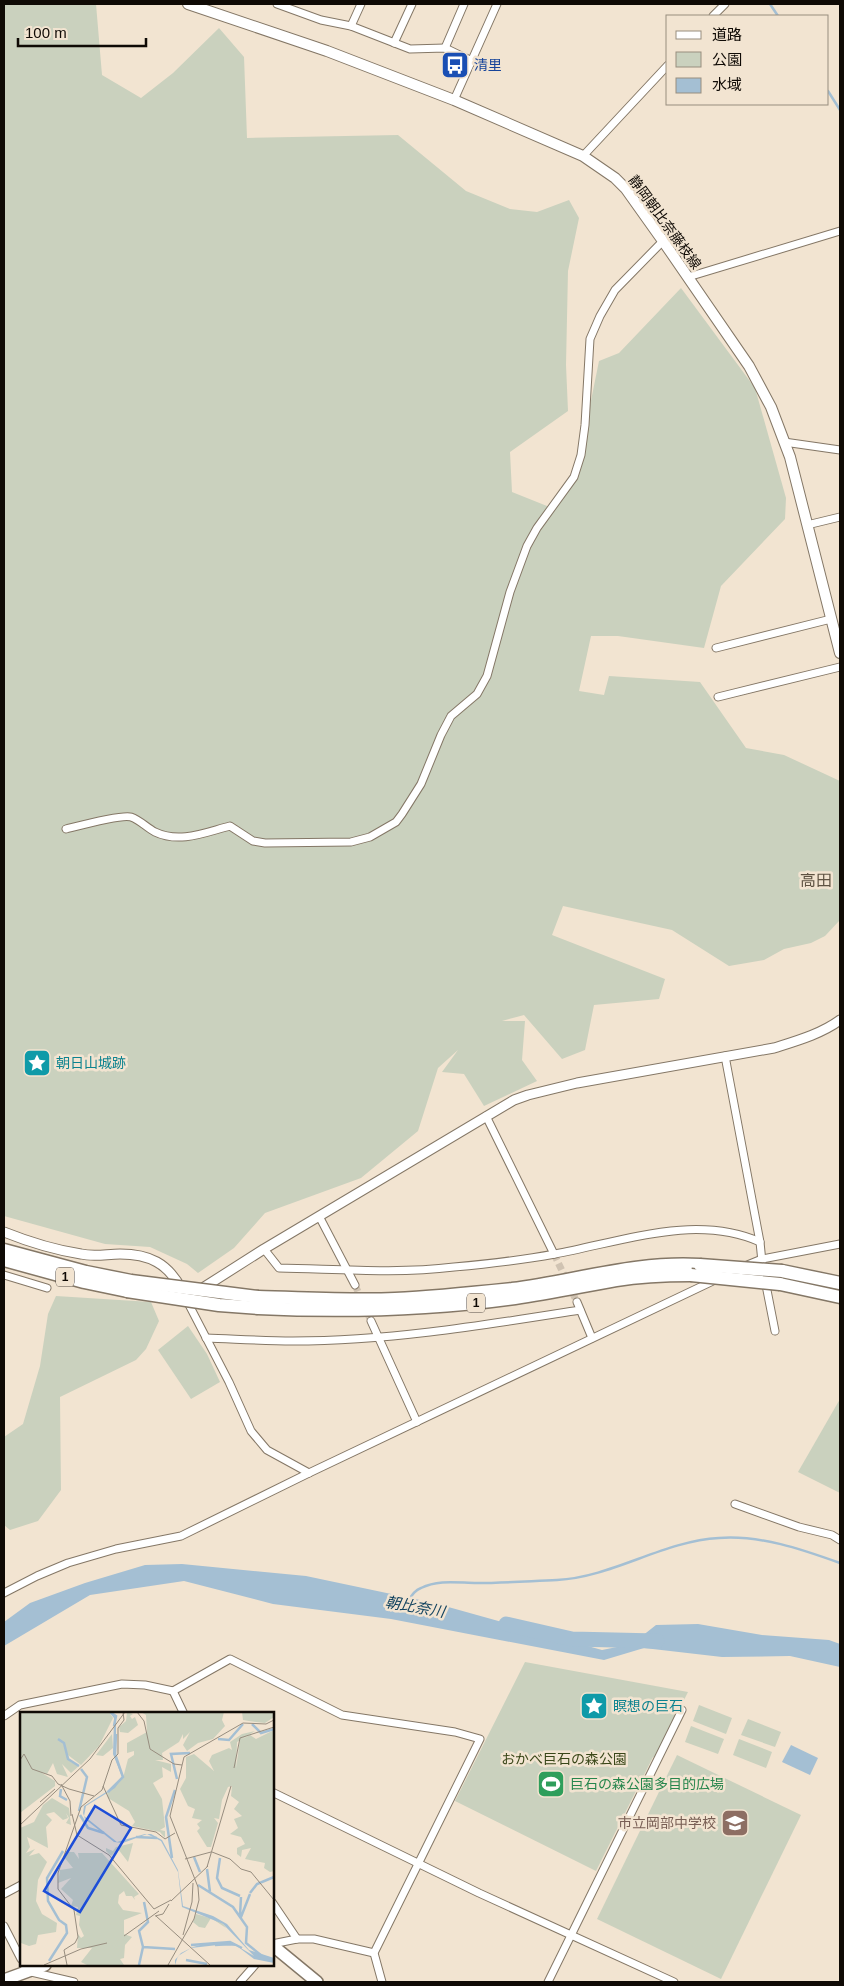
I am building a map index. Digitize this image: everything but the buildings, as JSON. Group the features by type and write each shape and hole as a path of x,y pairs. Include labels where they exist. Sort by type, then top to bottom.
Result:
{"highway":[{"path":"4,1250 86,1272 129,1286"},
{"name":"1","path":"4,1260 84,1282 129,1286 219,1305 258,1302 342,1311 451,1306 516,1298 617,1280 655,1276 691,1275 780,1284 840,1297"},
{"path":"258,1302 432,1297 515,1289 615,1270 654,1266 700,1265 782,1271 840,1283"}],"main road":[{"name":"静岡朝比奈藤枝線","path":"188,4 327,51 454,100 583,156 603,168 626,189 749,366 771,407 790,457 840,653"},
{"path":"274,1947 317,1982"},
{"path":"4,1980 26,1968 39,1966"}],"street":[{"path":"277,4 321,20 351,26 410,48 445,48 472,61"},
{"path":"304,13 308,4"},
{"path":"351,26 361,4"},
{"path":"394,43 412,4"},
{"path":"445,48 464,4"},
{"path":"454,100 497,4"},
{"path":"714,15 725,4"},
{"path":"583,156 666,67"},
{"path":"688,277 840,231"},
{"path":"66,829 130,816 154,832 167,836 187,837 230,826 253,841 259,842 340,844 370,837 396,822 421,784 441,734 451,716 477,694 487,676 510,592 527,546 536,528 574,477 581,455 585,425 590,339 600,316 615,290 663,241"},
{"path":"784,442 840,450"},
{"path":"807,525 840,517"},
{"path":"716,648 831,619"},
{"path":"718,697 840,667"},
{"path":"186,1298 486,1116 528,1094 577,1083 774,1048 804,1038 840,1020"},
{"path":"725,1056 760,1242 774,1331"},
{"path":"486,1116 554,1254"},
{"path":"319,1216 355,1285"},
{"path":"264,1249 279,1268 386,1271 452,1268 554,1254 681,1230 721,1232 748,1237 760,1242"},
{"path":"4,1232 30,1242 84,1255 120,1254 158,1262 174,1275 229,1382 251,1431 267,1450 309,1473"},
{"path":"4,1593 37,1576 85,1558 134,1544 153,1543 181,1536 592,1338 762,1259 840,1244"},
{"path":"4,1275 47,1288"},
{"path":"577,1302 592,1338"},
{"path":"206,1338 294,1341 379,1336 479,1326 580,1310"},
{"path":"371,1320 417,1422"},
{"path":"735,1504 799,1527 832,1535 840,1540"},
{"path":"4,1716 20,1705 122,1684 145,1685 173,1691 230,1659 342,1715 455,1732 480,1739 374,1953 382,1982"},
{"path":"173,1691 183,1712"},
{"path":"548,1982 682,1710"},
{"path":"274,1793 479,1893 674,1982"},
{"path":"4,1894 20,1886"},
{"path":"274,1905 297,1940"},
{"path":"4,1926 20,1957"},
{"path":"274,1945 314,1939 374,1953"},
{"path":"240,1982 254,1966"},
{"path":"26,1968 74,1982"}],"green space":[{"path":"4,4 96,4 102,75 141,98 173,73 219,28 244,57 247,138 398,135 466,191 510,209 537,212 569,200 579,218 568,271 566,365 568,411 510,452 512,492 552,508 572,479 584,435 599,361 619,353 681,288 755,388 786,498 785,519 721,586 704,648 618,636 591,636 579,691 604,695 609,676 700,682 746,748 784,755 840,781 840,920 825,936 811,943 784,949 764,960 729,966 672,930 563,906 552,935 665,979 659,999 594,1005 585,1050 562,1059 524,1015 502,1021 525,1021 522,1060 537,1081 484,1106 464,1074 442,1072 458,1050 438,1068 418,1131 361,1178 265,1213 234,1248 198,1273 187,1264 150,1247 105,1244 4,1216"},
{"path":"56,1296 151,1302 159,1321 146,1349 136,1360 60,1397 61,1490 38,1521 10,1530 4,1525 4,1437 23,1424 40,1366 48,1314"},
{"path":"188,1326 207,1354 220,1382 191,1399 158,1350"},
{"path":"840,1399 840,1493 798,1472"},
{"name":"おかべ巨石の森公園","path":"525,1662 688,1692 596,1871 455,1801"},
{"path":"699,1705 732,1718 726,1734 693,1721"},
{"path":"748,1719 781,1732 775,1747 741,1735"},
{"path":"691,1726 724,1739 718,1754 685,1742"},
{"path":"739,1739 772,1752 766,1768 733,1755"},
{"path":"677,1755 801,1815 721,1979 597,1919"}],"water":[{"path":"182,1564 306,1576 434,1603 602,1650 632,1644 656,1625 698,1624 762,1635 829,1640 840,1644 840,1667 790,1656 722,1657 644,1648 604,1660 391,1619 273,1604 184,1581 90,1595 4,1646 4,1622 30,1603 85,1583 145,1565"},
{"path":"791,1745 818,1758 810,1775 782,1762"}],"waterway":[{"path":"770,4 777,15"},
{"path":"829,93 840,110"},
{"path":"408,1601 417,1590 435,1583 557,1580 578,1577 598,1573 678,1545 719,1538 750,1539 781,1544 840,1563"},
{"name":"朝比奈川","path":"506,1624 572,1639 657,1641"}],"tunnel":[{"path":"554,1254 577,1302"},
{"path":"355,1285 371,1321"}],"place":[{"name":"清里","path":"455,65"},
{"name":"朝日山城跡","path":"37,1063"},
{"name":"瞑想の巨石","path":"594,1706"},
{"name":"巨石の森公園多目的広場","path":"551,1784"},
{"name":"市立岡部中学校","path":"735,1823"}],"district":[{"name":"高田","path":"816,880"}]}
